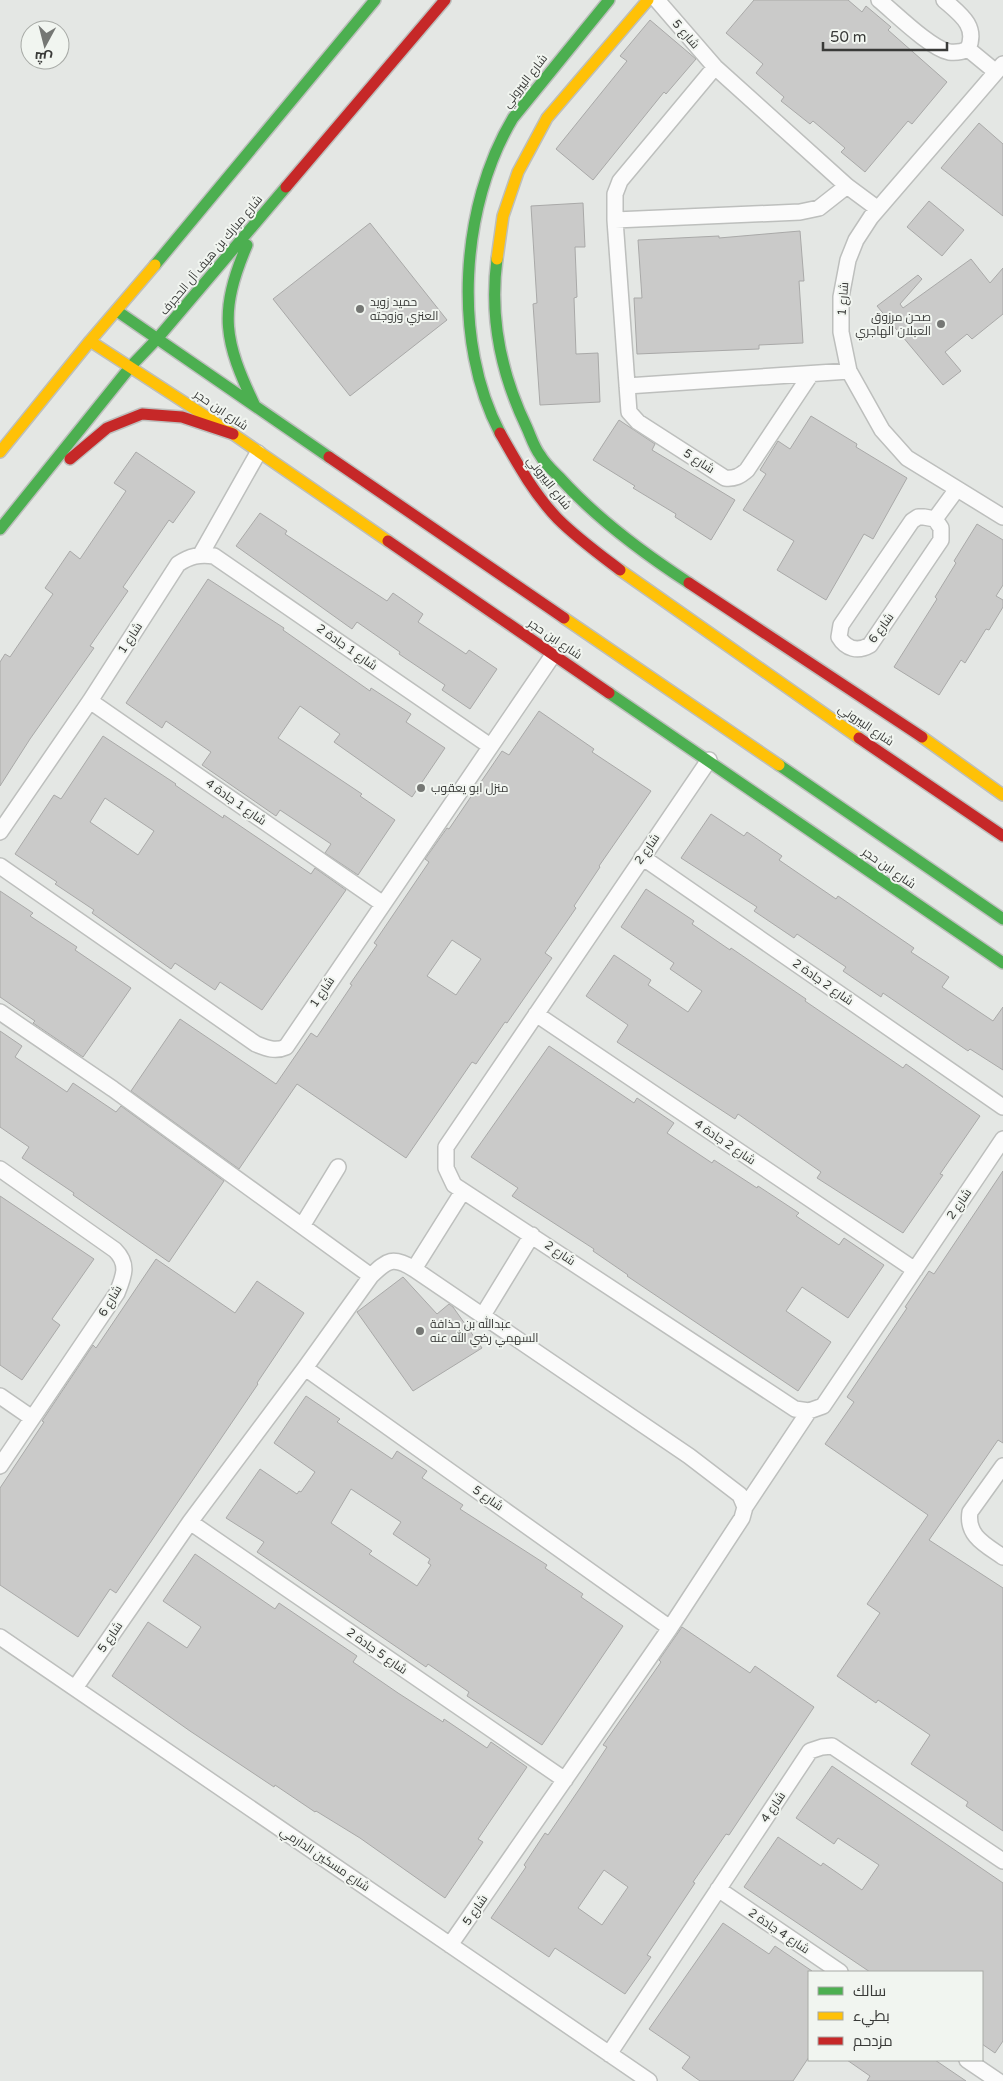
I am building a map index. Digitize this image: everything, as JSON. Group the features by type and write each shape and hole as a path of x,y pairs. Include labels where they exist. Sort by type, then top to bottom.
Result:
{"main road":[{"path":"0,452 90,340 117,311 375,0"},
{"name":"شارع مبارك بن هيف آل الحجرف","path":"0,529 131,366 157,339 445,0"},
{"name":"شارع البيروني","path":"609,0 522,104 504,132 475,211 467,276 469,328 477,371 493,421 519,470 552,512 590,548 757,668 1003,836"},
{"name":"شارع البيروني","path":"648,0 547,118 518,172 503,216 496,268 496,317 500,356 515,403 540,456 574,494 655,561 925,740 1003,795"},
{"path":"255,406 236,368 227,337 226,302 236,267 258,221"},
{"name":"شارع ابن حجر","path":"117,311 1003,919"},
{"name":"شارع ابن حجر","path":"90,340 233,434 258,453 873,873 906,891 1003,963"},
{"path":"15,510 107,428 142,414 182,417 233,434"},
{"path":"730,649 745,640 748,623"},
{"path":"757,668 761,651 775,641"},
{"path":"873,873 880,871 886,861 890,850 888,841"},
{"path":"915,870 930,870"}],"street":[{"name":"شارع 5","path":"657,0 715,67 847,186 878,209"},
{"path":"879,0 934,46 949,52 960,52 968,48 972,40 968,23 944,0"},
{"path":"968,48 1000,68"},
{"name":"شارع 5","path":"715,67 620,181 615,194 614,220 630,412 638,422 725,478 733,479 747,470 811,374"},
{"name":"شارع 1","path":"1000,68 878,209 856,240 848,260 841,297 841,332 848,371 882,430 907,458 1003,517"},
{"path":"614,220 800,212 819,208 847,186"},
{"path":"627,386 848,371"},
{"path":"201,554 258,453"},
{"path":"935,519 957,489"},
{"name":"شارع 6","path":"924,516 935,519 941,528 941,540 870,644 859,649 846,646 839,636 841,625 912,521 924,516"},
{"name":"شارع 1","path":"0,832 90,701 178,564 187,558 201,554"},
{"name":"شارع 1 جادة 2","path":"201,554 214,556 490,746"},
{"name":"شارع 1","path":"0,866 256,1044 273,1050 286,1047 553,655"},
{"name":"شارع 1 جادة 4","path":"90,701 382,904"},
{"name":"شارع 2","path":"709,760 446,1147 446,1168 454,1185 795,1409 809,1411 823,1406 1003,1139"},
{"name":"شارع 2 جادة 2","path":"642,856 1003,1107"},
{"path":"0,1012 113,1089 371,1276"},
{"name":"شارع 2 جادة 4","path":"536,1014 915,1270"},
{"path":"302,1226 338,1167"},
{"name":"شارع 6","path":"0,1169 115,1250 122,1257 125,1264 123,1279 117,1293 0,1466"},
{"path":"463,1191 414,1269 689,1456 740,1495 745,1507"},
{"path":"483,1315 532,1235"},
{"name":"شارع 5","path":"74,1688 190,1522 371,1276 382,1264 392,1260 403,1262 414,1269"},
{"name":"شارع 5","path":"305,1368 670,1628"},
{"path":"0,1396 32,1418"},
{"name":"شارع 5","path":"450,1945 670,1628 742,1518 745,1507 809,1411"},
{"path":"1003,1466 970,1512 969,1520 973,1534 1003,1557"},
{"name":"شارع 5 جادة 2","path":"190,1522 565,1780"},
{"name":"شارع مسكين الدارمي","path":"0,1637 649,2081"},
{"name":"شارع 4","path":"609,2054 810,1751 832,1746 1003,1861"},
{"name":"شارع 4 جادة 2","path":"718,1889 839,1971"},
{"path":"968,2061 998,2081"}],"building":[{"path":"754,0 848,0 862,12 866,6 891,27 888,30 947,82 912,124 908,121 865,172 841,152 845,148 813,121 810,124 781,101 784,97 756,73 763,64 726,33"},
{"path":"650,20 696,59 666,94 664,92 593,180 556,149 627,61 620,56"},
{"path":"979,123 1003,144 1003,216 941,168"},
{"path":"929,201 964,230 942,256 907,227"},
{"path":"583,203 585,247 575,247 577,297 574,298 576,354 598,353 600,402 540,405 533,304 537,303 531,206"},
{"name":"حميد زويد العنزي وزوجته","path":"370,223 447,320 350,396 273,299"},
{"path":"800,231 804,281 799,281 803,343 759,345 759,349 637,354 634,298 642,298 638,240 719,236 719,238"},
{"name":"صحن مرزوق العبلان الهاجري","path":"971,259 990,283 1003,268 1003,314 972,339 967,334 945,352 961,371 943,385 877,306 918,275 922,279 900,304 903,308"},
{"path":"811,416 857,444 856,447 907,478 873,539 864,534 826,600 777,570 794,541 743,510 766,474 760,470 778,441 790,449"},
{"path":"619,420 655,444 652,450 735,500 711,540 675,517 676,514 633,488 635,486 593,460"},
{"path":"136,452 195,492 173,523 169,520 123,587 128,591 90,646 94,648 30,739 0,786 0,662 5,654 10,657 53,594 45,588 70,551 80,559 126,491 114,483"},
{"path":"260,513 287,531 285,534 387,601 393,593 423,614 418,622 466,654 469,650 497,669 470,709 442,690 445,685 399,654 400,652 357,622 352,629 236,546"},
{"path":"977,524 1003,540 1003,585 996,596 1003,600 1003,607 989,630 986,629 965,663 961,660 939,695 894,667 937,599 935,597 956,563 954,561"},
{"path":"208,579 284,628 283,630 370,691 371,688 411,714 406,722 445,748 412,797 334,742 340,734 300,706 278,738 362,794 360,796 395,820 358,875 325,853 331,844 280,810 276,816 202,765 211,752 166,721 162,728 126,703"},
{"path":"539,711 594,749 592,752 651,791 599,866 574,906 576,908 545,953 552,958 476,1064 472,1062 406,1158 297,1084 239,1169 131,1091 180,1019 276,1084 311,1033 317,1037 352,985 350,984 377,945 374,943 429,862 425,859 447,828 449,829 502,751 509,755","holes":["452,940 481,959 456,995 427,976"]},
{"path":"103,736 176,784 223,818 224,815 311,874 315,868 346,890 262,1010 220,982 215,990 175,963 171,969 92,913 94,910 55,884 57,882 15,854 54,795 61,799","holes":["105,798 154,831 138,855 90,822"]},
{"path":"711,814 744,836 747,832 782,856 779,860 836,899 838,896 914,948 911,952 949,977 942,987 993,1021 1003,1007 1003,1070 970,1049 968,1051 883,993 881,997 843,971 846,967 797,934 794,938 754,911 757,907 681,858"},
{"path":"646,889 694,921 692,924 806,999 805,1001 903,1068 906,1064 980,1116 940,1174 943,1175 903,1233 817,1178 821,1172 738,1114 735,1119 617,1042 628,1025 586,996 614,955 651,980 648,985 688,1012 702,991 670,969 674,963 621,927"},
{"path":"0,891 33,913 30,916 77,947 75,950 131,988 83,1057 33,1023 35,1021 0,997"},
{"path":"0,1031 22,1046 15,1057 67,1092 73,1083 116,1112 121,1106 224,1181 169,1262 22,1158 29,1147 0,1127"},
{"path":"549,1046 634,1103 637,1098 674,1123 667,1133 712,1163 714,1160 757,1188 758,1186 799,1213 796,1216 839,1245 844,1238 884,1265 848,1318 802,1287 786,1311 831,1342 798,1391 627,1276 593,1251 594,1249 512,1196 518,1188 471,1157"},
{"path":"1003,1171 1003,1443 998,1440 929,1540 1003,1588 1003,1831 966,1806 968,1802 911,1764 930,1735 878,1700 876,1703 837,1676 880,1613 867,1604 928,1515 825,1444 854,1402 847,1397 907,1308 905,1307 929,1271 934,1274"},
{"path":"0,1196 94,1259 52,1319 60,1325 22,1380 0,1365"},
{"path":"156,1259 235,1313 257,1281 304,1313 116,1593 110,1589 78,1637 0,1585 0,1488 93,1345 96,1348"},
{"name":"عبدالله بن حذافة السهمي رضي الله عنه","path":"403,1277 437,1314 449,1304 453,1307 482,1348 413,1391 357,1312"},
{"path":"306,1396 340,1419 337,1422 392,1459 397,1451 427,1471 422,1478 463,1505 460,1509 547,1565 545,1568 583,1594 581,1597 623,1626 542,1745 467,1696 469,1692 428,1664 426,1667 257,1552 264,1542 226,1518 260,1469 297,1494 299,1491 301,1492 315,1472 274,1443","holes":["351,1489 401,1522 393,1534 430,1559 428,1563 431,1565 417,1586 369,1554 372,1551 331,1523"]},
{"path":"195,1554 275,1609 279,1603 357,1656 353,1662 443,1722 444,1719 487,1748 491,1742 527,1767 478,1839 483,1842 445,1898 360,1838 315,1812 275,1785 274,1787 112,1676 148,1622 187,1648 201,1627 163,1601"},
{"path":"682,1627 750,1673 755,1666 814,1707 729,1835 726,1834 693,1882 695,1883 647,1955 651,1957 625,1994 555,1948 549,1957 491,1918 526,1867 524,1865 545,1833 548,1835 607,1747 603,1745 661,1662 659,1660","holes":["604,1870 628,1887 602,1925 578,1908"]},
{"path":"832,1766 1003,1883 1003,2041 995,2053 983,2045 983,1971 869,1971 744,1887 778,1837 821,1866 823,1863 862,1890 879,1865 838,1838 834,1844 796,1818"},
{"path":"723,1923 769,1954 775,1946 812,1971 808,1971 808,2058 793,2081 700,2081 682,2068 690,2057 649,2029"},
{"path":"848,2061 936,2061 966,2081 867,2081 870,2076"}],"traffic: fast":[{"path":"155,265 375,0"},
{"path":"500,433 485,397 474,358 469,317 469,274 473,232 482,192 495,153 513,118 609,0"},
{"path":"0,529 131,366 157,339 286,187"},
{"path":"247,245 232,290 228,327 237,363 255,406"},
{"path":"497,259 495,303 499,346 510,387 538,452 574,493 605,521 655,560 689,583"},
{"path":"117,311 329,457"},
{"path":"609,693 1003,963"},
{"path":"779,765 1003,919"}],"traffic: slow":[{"path":"497,259 503,216 518,172 547,118 648,0"},
{"path":"0,452 90,341 155,265"},
{"path":"90,341 233,434 388,541"},
{"path":"620,570 859,738"},
{"path":"564,618 779,765"},
{"path":"922,737 1003,795"}],"traffic: jam":[{"path":"286,187 445,0"},
{"path":"70,459 107,428 142,414 182,417 233,434"},
{"path":"500,433 526,478 549,509 588,546 620,570"},
{"path":"329,457 564,618"},
{"path":"388,541 609,693"},
{"path":"689,583 922,737"},
{"path":"859,738 1003,836"}],"place":[{"name":"حميد زويد العنزي وزوجته","path":"360,309"},
{"name":"صحن مرزوق العبلان الهاجري","path":"941,324"},
{"name":"منزل ابو يعقوب","path":"421,788"},
{"name":"عبدالله بن حذافة السهمي رضي الله عنه","path":"420,1331"}]}
